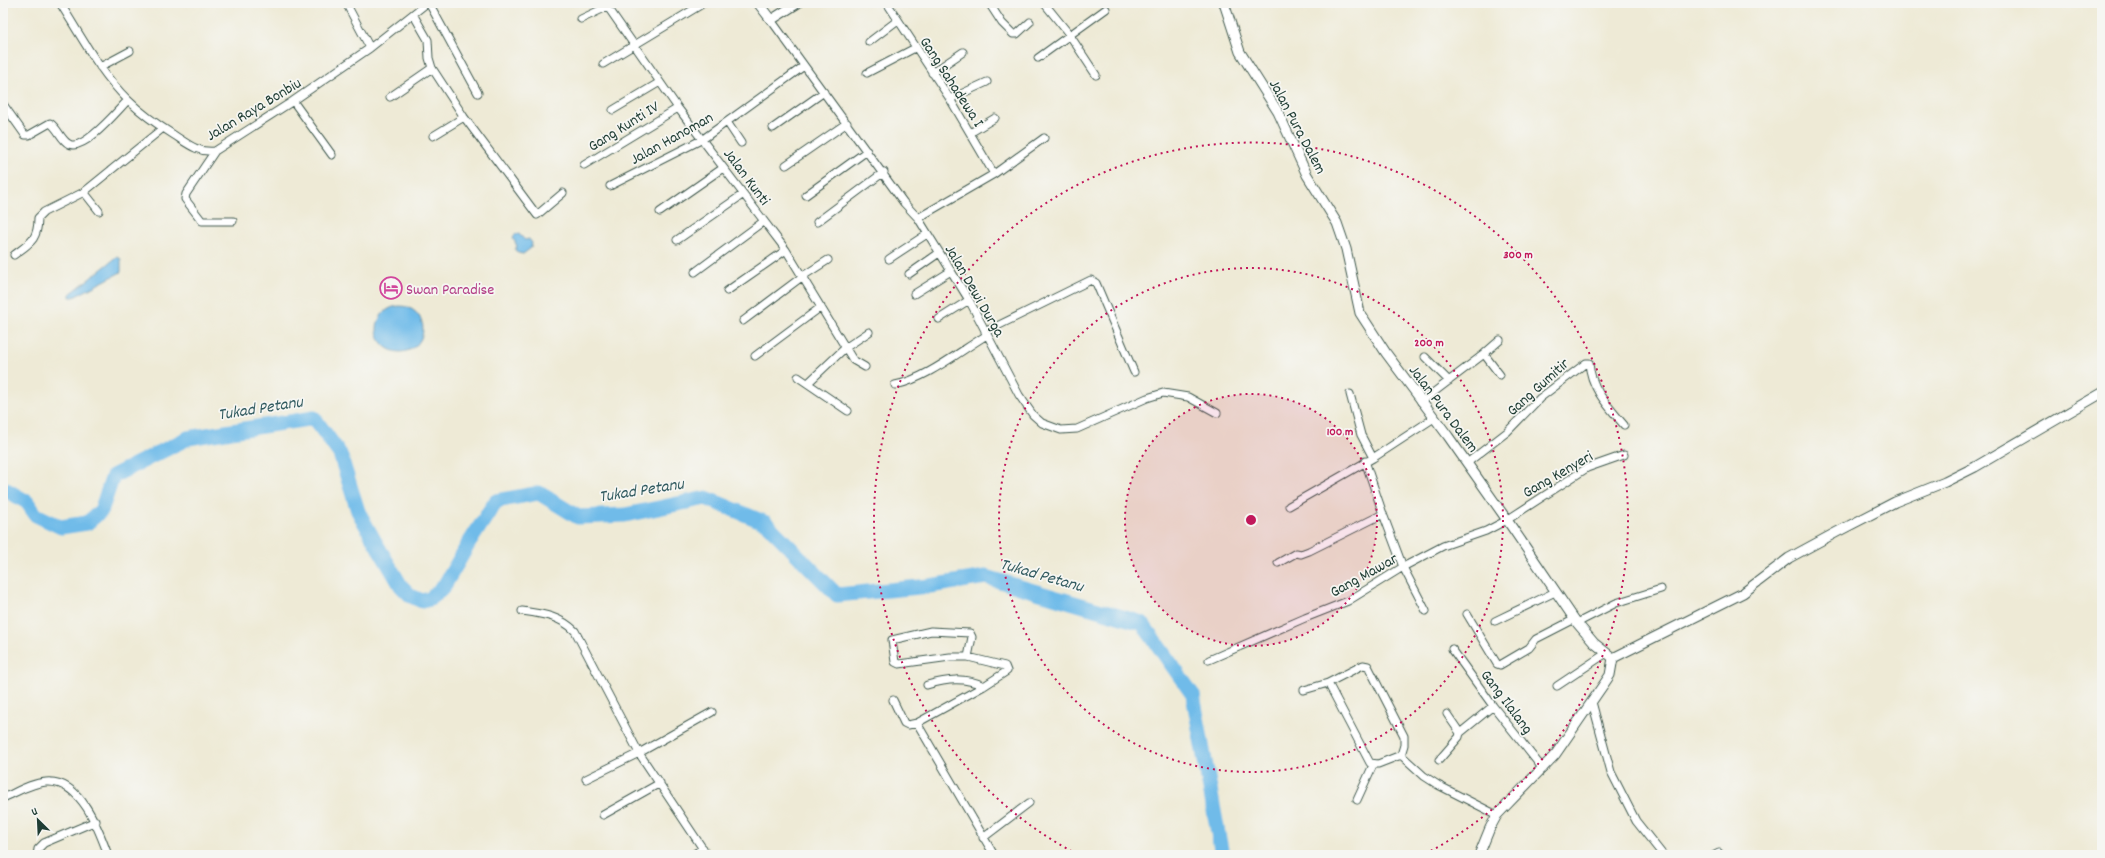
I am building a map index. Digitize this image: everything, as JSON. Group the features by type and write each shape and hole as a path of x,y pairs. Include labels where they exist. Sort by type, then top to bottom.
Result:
{"street":[{"name":"Jalan Raya Bonbiu","path":"60,3 100,67 128,100 163,128 198,150 206,152 215,151 294,101 370,48 428,3"},
{"path":"346,3 370,48"},
{"path":"428,3 478,93"},
{"path":"581,19 606,5 615,3"},
{"path":"603,64 704,3"},
{"path":"758,3 772,20 798,3"},
{"name":"Gang Sahadewa I","path":"887,3 950,100 994,174"},
{"path":"988,3 1002,23 1013,34 1017,34 1030,22"},
{"path":"1044,3 1069,34 1096,75"},
{"name":"Jalan Pura Dalem","path":"1224,3 1240,52 1278,112 1307,175 1337,223 1346,248 1360,314 1467,463 1576,621 1609,656"},
{"name":"Jalan Kunti","path":"606,5 678,108 786,250 853,360 865,367"},
{"path":"1038,58 1069,34 1106,9"},
{"path":"413,14 428,40 429,58 432,68 464,117 537,215 563,193"},
{"name":"Jalan Dewi Durga","path":"772,20 804,66 884,172 904,203 918,218 969,300 1026,406 1042,423 1061,430 1077,429 1147,398 1163,393 1188,397 1217,413"},
{"path":"869,42 898,20"},
{"path":"867,73 915,48"},
{"path":"100,67 130,51"},
{"path":"932,73 963,52"},
{"name":"Jalan Hanoman","path":"610,186 703,139 804,66"},
{"path":"390,97 432,68"},
{"path":"613,110 660,82"},
{"path":"950,100 987,82"},
{"path":"773,128 824,92"},
{"path":"3,104 25,135 29,135 50,123 68,143 75,145 84,142 96,133 128,100"},
{"path":"294,101 332,155"},
{"name":"Gang Kunti IV","path":"584,165 678,108"},
{"path":"433,136 464,117"},
{"path":"970,133 995,118"},
{"path":"727,122 741,143"},
{"path":"786,165 847,123"},
{"path":"14,255 34,239 38,229 38,218 44,212 84,192 163,128"},
{"path":"918,218 994,174 1044,138"},
{"path":"215,151 186,194 185,199 202,221 233,221"},
{"path":"806,195 867,151"},
{"path":"660,212 723,168"},
{"path":"817,222 884,172"},
{"path":"84,192 99,211"},
{"path":"677,240 742,194"},
{"path":"695,272 764,221"},
{"path":"889,259 927,234"},
{"path":"727,291 786,250"},
{"path":"909,274 939,253"},
{"path":"743,321 803,276 828,260"},
{"path":"914,294 951,271"},
{"path":"895,384 911,380 929,371 986,334 1091,280 1096,283 1134,372"},
{"path":"939,319 969,300"},
{"path":"755,356 821,307"},
{"path":"808,383 846,348 869,332"},
{"path":"1422,402 1500,340"},
{"path":"1484,354 1500,375"},
{"path":"1426,357 1449,381"},
{"name":"Gang Gumitir","path":"1467,463 1507,432 1540,398 1586,362 1589,363 1592,382 1600,397 1624,424"},
{"path":"798,377 848,411"},
{"path":"1557,686 1609,656 1743,593 1789,558 1896,502 1945,482 1975,467 2102,392"},
{"path":"1350,394 1361,435 1373,458"},
{"path":"1289,506 1365,461 1373,458 1434,418"},
{"name":"Gang Kenyeri","path":"1507,520 1588,468 1624,455"},
{"path":"1365,461 1403,567 1426,611"},
{"path":"1278,563 1296,553 1300,554 1309,551 1383,514"},
{"name":"Gang Mawar","path":"1209,660 1348,601 1403,567 1444,546 1486,531 1507,520"},
{"path":"1467,614 1497,664 1500,665 1529,648 1536,639 1602,609 1661,589"},
{"path":"1495,621 1555,592"},
{"path":"522,611 551,615 565,622 575,631 639,753 707,855"},
{"path":"893,700 905,724 917,723 984,686 1007,671 1006,667 968,657 950,657 899,664 895,662 891,642 895,638 931,631 970,633 972,636 968,657"},
{"name":"Gang Ilalang","path":"1452,649 1493,706 1543,768"},
{"path":"1479,855 1497,815 1555,755 1610,675 1609,656"},
{"path":"1304,690 1328,683 1363,665 1370,667 1404,736 1404,745 1401,755"},
{"path":"927,685 945,680 964,679 984,686"},
{"path":"1328,683 1366,758 1373,765"},
{"path":"1592,702 1612,772 1636,821 1662,855"},
{"path":"1439,760 1459,737 1460,733 1493,706"},
{"path":"586,779 639,753 712,712"},
{"path":"1447,714 1460,733"},
{"path":"917,723 994,855"},
{"path":"1357,800 1373,765 1401,755"},
{"path":"1401,755 1424,776 1438,785 1497,815"},
{"path":"3,798 36,783 55,782 65,786 73,792 96,821 108,855"},
{"path":"603,815 660,784"},
{"path":"983,838 1029,803"},
{"path":"37,855 38,849 44,843 96,821"},
{"path":"693,855 703,848"}],"water":[{"path":"515,234 519,234 525,240 529,239 532,243 531,248 523,254 518,253 515,250 517,246 513,238"},
{"path":"117,257 121,259 121,272 74,297 70,297 70,294"},
{"path":"395,306 405,306 413,310 419,316 423,324 423,334 419,342 413,348 405,352 395,352 387,348 381,342 377,334 377,324 381,316 387,310"}],"waterway":[{"name":"Tukad Petanu","path":"3,488 27,502 36,515 61,527 87,523 101,511 113,476 188,438 314,418 340,454 358,511 401,586 411,596 422,601 430,599 444,586 496,501 539,493 578,517 625,515 706,498 766,523 837,595 930,586 986,577 1142,623 1193,695 1222,855"}],"place":[{"name":"Swan Paradise","path":"391,288"}]}
